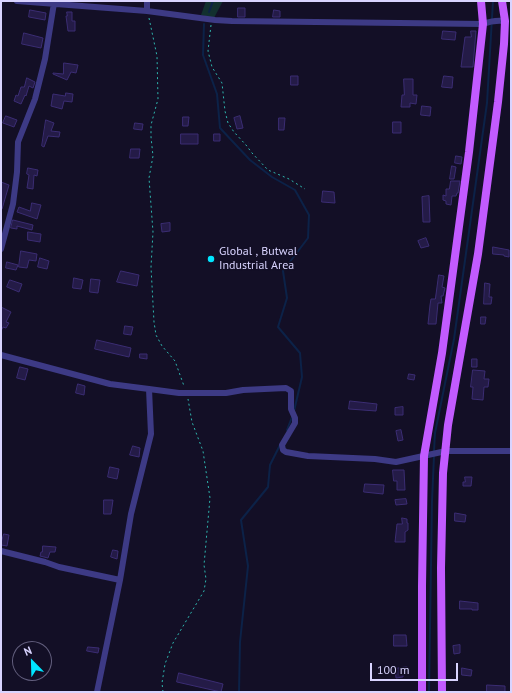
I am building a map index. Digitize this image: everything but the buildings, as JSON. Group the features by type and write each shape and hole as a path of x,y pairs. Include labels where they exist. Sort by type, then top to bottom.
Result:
{"main road":[{"path":"422,692 422,586 426,456 444,345 486,22 481,1"},
{"path":"442,692 443,473 448,425 478,254 498,102 504,44 501,21 502,1"}],"street":[{"path":"17,1 147,11 215,20 501,21"},
{"path":"147,1 147,11"},
{"path":"1,249 13,204 17,172 18,142 35,99 46,60 54,3"},
{"path":"1,355 110,384 149,389 186,393 226,393 243,390 286,388 291,391 295,423 282,445 283,450 286,452 308,456 375,459 396,462 446,451 511,451"},
{"path":"97,692 120,580 131,514 151,434 149,389"},
{"path":"1,551 59,567 120,580"}],"path":[{"path":"147,11 157,56 158,99 151,125 153,156 149,178 153,232 151,267 154,322 156,335 162,346 174,361 186,393 192,422 203,451 210,498 204,565 206,579 204,591 173,643 165,664 162,683 163,692"},
{"path":"215,20 210,28 208,51 212,67 222,83 224,111 228,123 234,132 268,170 289,179 305,190"}],"green space":[{"path":"206,1 223,1 214,18 201,15"}],"waterway":[{"path":"209,12 213,1"},
{"path":"434,451 435,433 454,339 487,103 493,1"},
{"path":"204,24 203,55 217,94 220,128 250,160 272,177 295,190 309,215 308,238 283,271 287,298 278,327 300,353 302,377 294,411"},
{"path":"287,430 292,417"},
{"path":"239,692 240,642 248,566 241,520 268,487 270,465 280,445"},
{"path":"429,692 434,456"}],"place":[{"name":"Global , Butwal Industrial Area","path":"211,259"}]}
